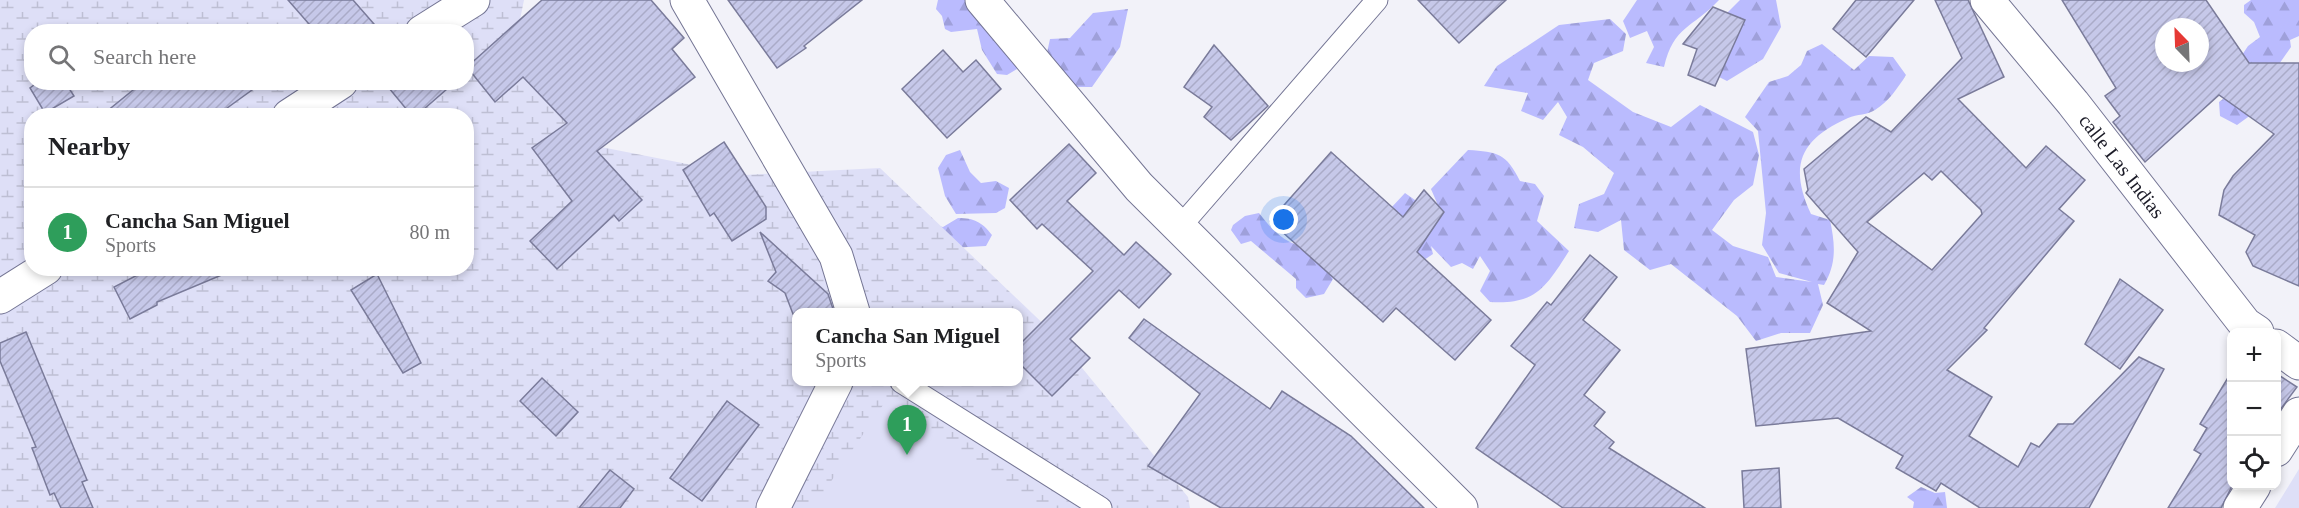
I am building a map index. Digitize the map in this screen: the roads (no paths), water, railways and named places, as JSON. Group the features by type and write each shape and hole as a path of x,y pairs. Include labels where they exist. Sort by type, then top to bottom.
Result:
{"street":[{"path":"436,24 473,0"},
{"path":"687,0 836,256 852,308"},
{"path":"982,0 1139,187 1461,508"},
{"name":"calle Las Indias","path":"1987,0 2073,103 2250,328"},
{"path":"301,108 329,90"},
{"path":"0,297 33,276"},
{"path":"2281,349 2299,363"},
{"path":"773,508 834,386"},
{"path":"2281,443 2299,414"},
{"path":"2240,508 2251,490"}],"lane":[{"path":"1179,228 1377,0"},
{"path":"909,386 1101,508"}],"place":[{"name":"Cancha San Miguel","path":"907,455"}]}
